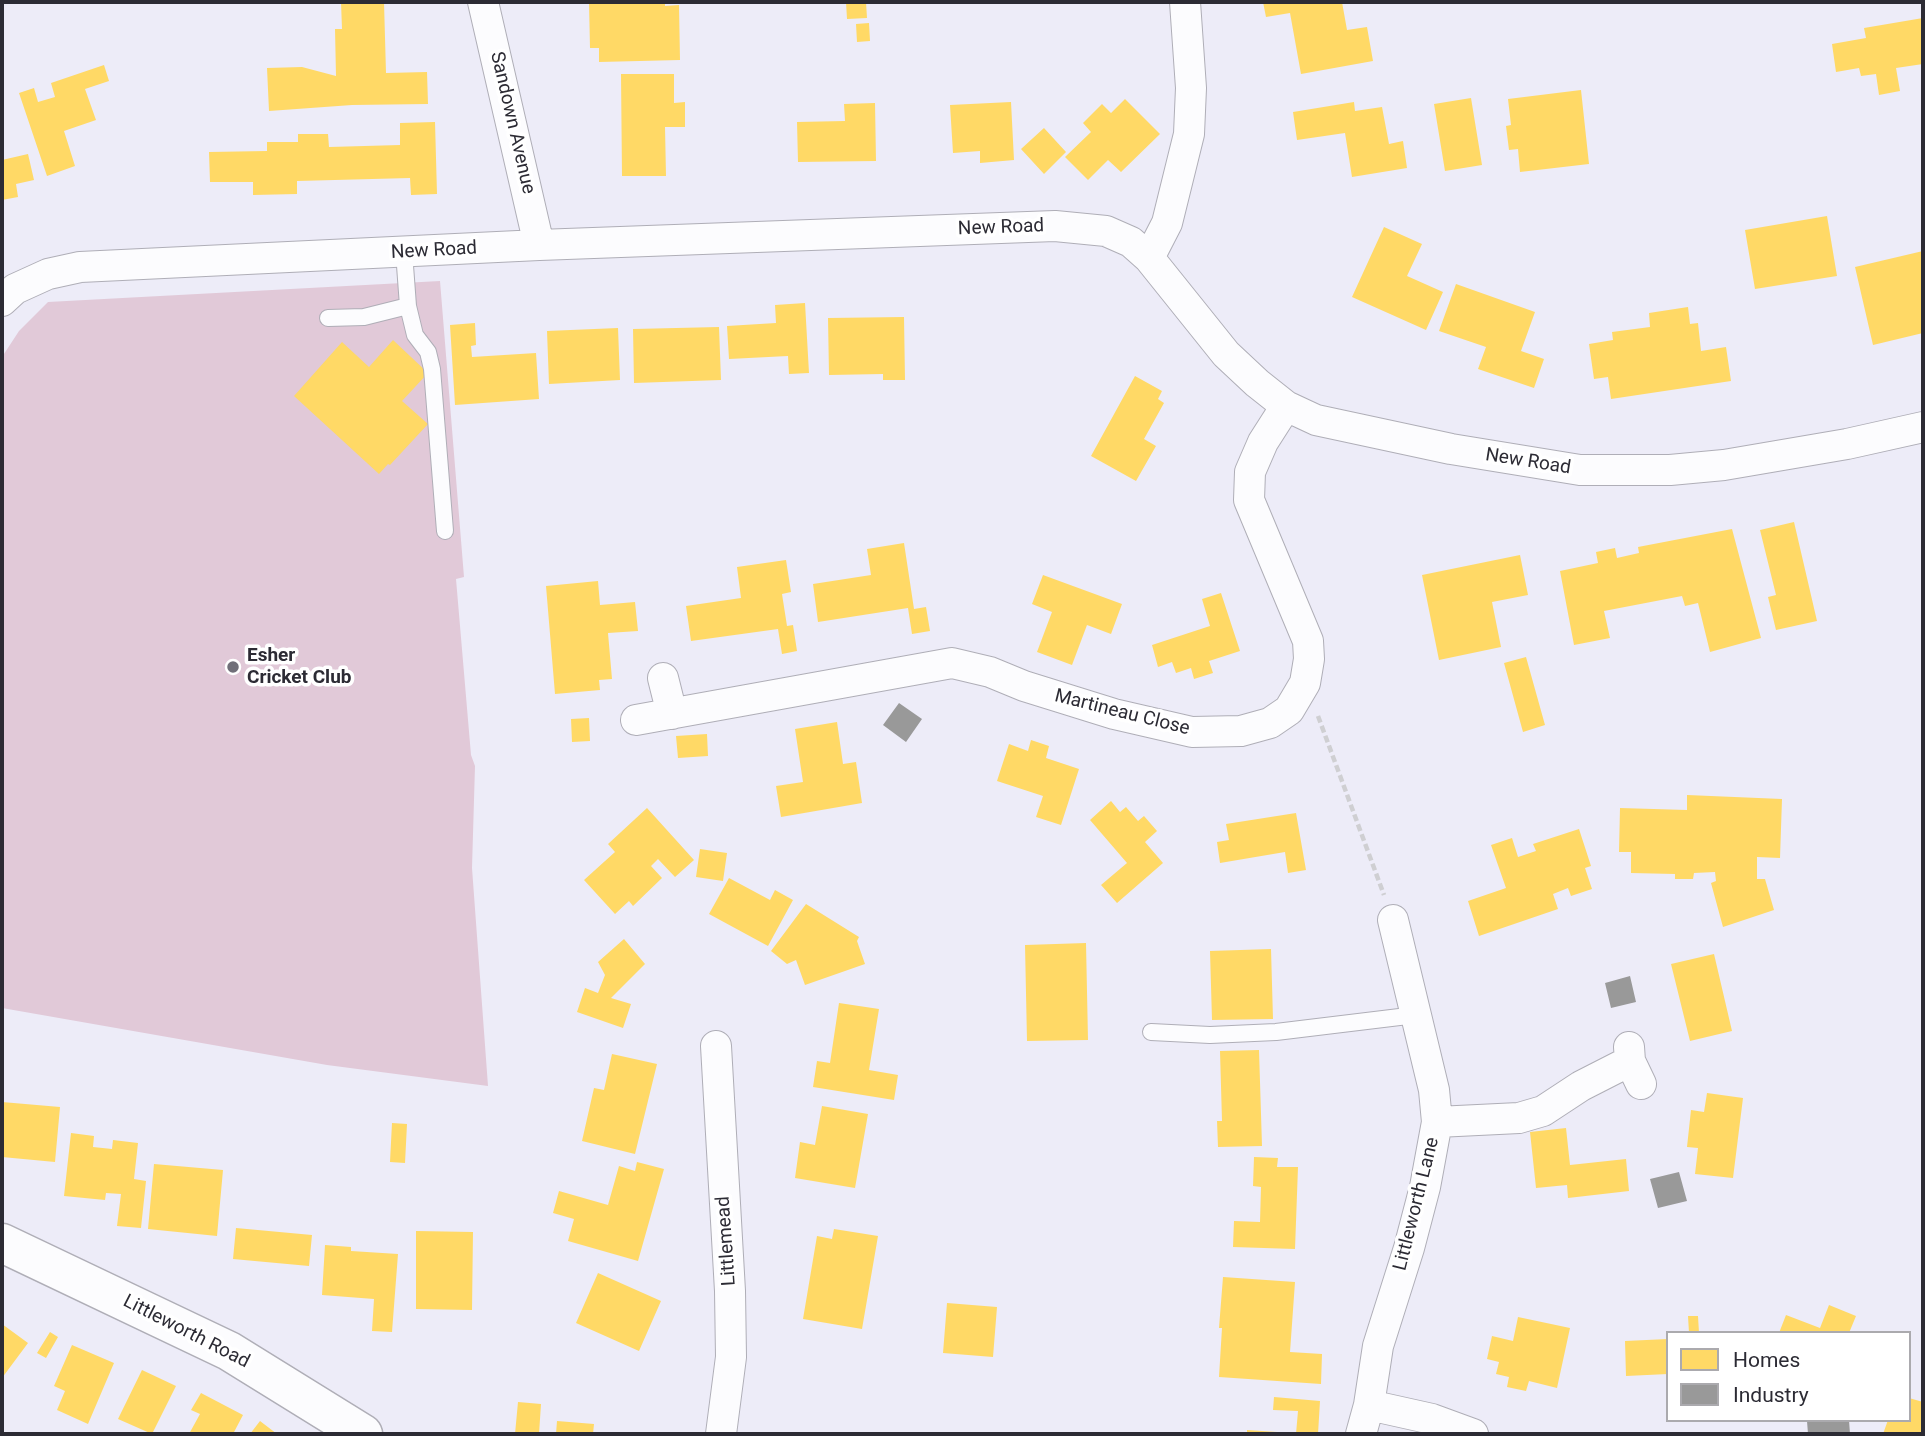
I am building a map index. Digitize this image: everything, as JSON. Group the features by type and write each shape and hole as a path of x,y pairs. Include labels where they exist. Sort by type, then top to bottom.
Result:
{"street":[{"name":"Sandown Avenue","path":"483,2 539,245"},
{"path":"1149,258 1167,223 1189,134 1191,88 1185,2"},
{"name":"New Road","path":"2,301 15,289 48,274 80,267 539,245 1055,226 1106,231 1131,242 1149,258 1226,354 1256,383 1286,406 1315,420 1451,449 1580,470 1670,470 1724,465 1835,446 1923,427"},
{"path":"1286,406 1263,442 1250,472 1249,500 1308,641 1306,683"},
{"name":"Martineau Close","path":"636,720 952,663 990,672 1024,686 1114,714 1192,732 1241,731 1270,723 1289,710 1306,683"},
{"path":"663,678 672,714"},
{"name":"Littleworth Lane","path":"1361,1434 1369,1405 1378,1346 1409,1248 1425,1187 1437,1122 1434,1090 1394,920"},
{"name":"Littlemead","path":"716,1046 730,1291 731,1357 721,1434"},
{"path":"1437,1122 1519,1118 1543,1111 1581,1086 1633,1064"},
{"name":"Littleworth Road","path":"2,1242 229,1351 363,1434"},
{"path":"1369,1405 1432,1419 1473,1434"}],"lane":[{"path":"404,252 408,306 415,335 428,352 432,369 445,531"},
{"path":"328,318 364,317 408,306"},
{"path":"1151,1032 1210,1035 1276,1031 1416,1015"}],"path":[{"path":"1306,683 1394,920"}],"shaded area":[{"name":"Esher Cricket Club","path":"440,281 464,577 456,579 471,755 475,766 472,868 488,1086 327,1065 2,1008 2,357 19,331 48,302"}],"building: Homes":[{"path":"341,2 384,2 386,73 427,72 428,104 352,105 269,111 267,68 302,67 336,76 335,29 342,29"},
{"path":"589,2 665,2 665,6 679,5 680,60 599,62 599,48 590,48"},
{"path":"846,2 866,2 867,18 847,19"},
{"path":"1263,2 1342,2 1347,30 1367,27 1373,61 1301,74 1290,13 1266,17"},
{"path":"1923,18 1923,64 1896,68 1900,91 1879,95 1876,74 1861,76 1859,68 1836,72 1832,44 1866,38 1864,28"},
{"path":"869,23 870,41 857,42 856,24"},
{"path":"104,65 109,81 85,89 96,120 64,131 75,166 47,176 19,93 34,88 38,102 55,97 51,83"},
{"path":"621,74 674,74 674,103 685,102 685,127 665,127 666,176 622,176"},
{"path":"1581,90 1589,164 1520,172 1518,149 1509,150 1506,126 1511,125 1508,99"},
{"path":"1471,98 1482,165 1445,171 1434,104"},
{"path":"1125,99 1160,134 1121,172 1108,160 1088,180 1065,157 1091,132 1083,123 1102,104 1111,113"},
{"path":"1011,102 1014,160 980,163 980,151 953,153 950,105"},
{"path":"1354,102 1355,111 1382,107 1389,144 1403,141 1407,168 1352,177 1345,133 1297,140 1293,112"},
{"path":"875,103 876,161 798,162 797,122 845,121 844,104"},
{"path":"435,122 437,194 411,195 410,178 297,181 297,194 253,195 253,182 210,182 209,152 267,151 267,142 298,142 298,134 328,134 329,147 400,145 400,123"},
{"path":"1044,128 1066,152 1044,174 1021,149"},
{"path":"28,154 34,180 16,184 18,197 2,200 2,160"},
{"path":"1827,216 1837,276 1755,289 1745,230"},
{"path":"1384,227 1422,244 1407,276 1443,292 1426,330 1352,297"},
{"path":"1923,251 1923,333 1873,345 1855,267"},
{"path":"1456,284 1535,312 1521,351 1544,359 1534,388 1478,369 1486,347 1439,331"},
{"path":"805,303 809,373 789,374 788,356 729,359 727,326 776,323 775,305"},
{"path":"1688,307 1690,324 1698,323 1701,351 1726,347 1731,381 1611,399 1608,377 1594,379 1589,344 1613,340 1612,332 1650,327 1649,313"},
{"path":"904,317 905,380 883,380 883,374 829,375 828,318"},
{"path":"475,323 476,345 471,346 472,357 536,353 539,399 455,405 450,325"},
{"path":"719,327 721,380 634,383 633,329"},
{"path":"618,328 620,380 549,384 547,331"},
{"path":"393,340 428,373 402,401 428,424 379,474 294,396 342,342 369,367"},
{"path":"1135,376 1162,391 1158,399 1164,403 1144,439 1156,446 1136,481 1091,456"},
{"path":"1794,522 1817,621 1776,630 1768,597 1776,595 1760,530"},
{"path":"1732,529 1761,638 1710,652 1698,603 1685,606 1682,596 1604,611 1610,638 1574,645 1560,571 1598,563 1596,552 1615,548 1617,558 1639,553 1638,547"},
{"path":"904,543 914,609 926,607 930,631 912,634 908,608 818,622 813,584 871,575 867,549"},
{"path":"1520,555 1528,595 1492,602 1501,647 1439,660 1422,575"},
{"path":"786,560 791,592 782,594 787,626 793,625 797,651 782,654 778,629 691,641 686,606 741,598 737,567"},
{"path":"1043,575 1122,604 1111,634 1087,625 1072,665 1037,652 1052,612 1032,604"},
{"path":"598,581 600,605 635,602 638,631 608,633 612,679 599,680 600,690 555,694 546,586"},
{"path":"1221,593 1240,651 1209,661 1213,673 1194,679 1191,668 1176,673 1172,662 1158,667 1152,645 1210,626 1202,599"},
{"path":"1526,657 1545,725 1523,732 1504,663"},
{"path":"589,718 590,741 572,742 571,719"},
{"path":"837,722 843,764 856,762 862,803 781,817 776,786 803,782 795,729"},
{"path":"707,734 708,756 678,758 676,736"},
{"path":"1031,740 1049,746 1046,758 1079,769 1061,825 1036,817 1043,796 997,781 1009,744 1028,751"},
{"path":"1687,795 1782,799 1780,858 1757,857 1757,879 1765,879 1774,910 1723,927 1711,883 1716,881 1715,872 1694,873 1693,879 1675,879 1675,874 1631,873 1631,852 1619,852 1620,808 1687,810"},
{"path":"1111,801 1120,812 1126,807 1138,821 1144,816 1157,831 1145,842 1163,863 1117,903 1101,885 1127,863 1090,820"},
{"path":"647,808 694,860 675,877 658,859 651,866 662,878 633,906 629,901 615,914 584,880 615,852 608,844"},
{"path":"1296,813 1306,870 1288,873 1285,852 1220,863 1217,842 1229,840 1226,824"},
{"path":"1579,829 1591,866 1585,868 1592,889 1571,896 1568,888 1553,894 1558,909 1479,936 1468,901 1506,888 1491,845 1512,838 1518,857 1536,851 1533,844"},
{"path":"700,849 727,853 723,881 696,877"},
{"path":"729,878 770,900 775,890 793,900 768,946 709,914"},
{"path":"806,904 859,937 857,941 865,964 805,985 796,960 787,964 771,951"},
{"path":"624,939 645,964 611,998 631,1004 623,1028 577,1012 585,988 598,993 605,975 598,962"},
{"path":"1086,943 1088,1040 1027,1041 1025,945"},
{"path":"1271,949 1273,1019 1212,1020 1210,951"},
{"path":"1714,954 1732,1031 1690,1041 1671,964"},
{"path":"839,1003 879,1009 869,1070 898,1075 894,1100 813,1087 817,1061 830,1063"},
{"path":"1259,1050 1262,1146 1218,1147 1217,1121 1222,1121 1220,1051"},
{"path":"612,1054 657,1064 635,1154 582,1141 594,1088 604,1090"},
{"path":"1707,1093 1743,1098 1733,1178 1695,1174 1698,1148 1687,1147 1691,1110 1704,1112"},
{"path":"2,1102 60,1107 55,1162 2,1157"},
{"path":"822,1106 868,1114 855,1188 795,1178 800,1142 815,1145"},
{"path":"392,1123 407,1124 405,1163 390,1162"},
{"path":"1566,1128 1570,1165 1626,1159 1629,1191 1568,1198 1567,1185 1536,1188 1530,1132"},
{"path":"71,1133 94,1136 93,1147 112,1149 113,1140 138,1143 134,1179 146,1181 141,1228 117,1226 121,1194 106,1193 105,1200 64,1196"},
{"path":"1254,1157 1278,1158 1277,1167 1298,1167 1295,1249 1233,1247 1234,1221 1260,1222 1261,1187 1253,1186"},
{"path":"637,1162 664,1169 638,1261 568,1241 574,1219 553,1213 559,1191 608,1205 619,1166 635,1171"},
{"path":"154,1164 223,1170 217,1236 148,1229"},
{"path":"236,1228 312,1235 309,1266 233,1259"},
{"path":"834,1229 878,1236 862,1329 803,1319 817,1236 832,1239"},
{"path":"416,1231 473,1232 472,1310 416,1309"},
{"path":"325,1245 351,1247 351,1251 398,1254 392,1332 372,1331 374,1299 322,1295"},
{"path":"598,1273 661,1301 639,1351 576,1323"},
{"path":"1223,1277 1295,1282 1290,1352 1322,1354 1321,1384 1219,1377"},
{"path":"947,1303 997,1307 993,1357 943,1353"},
{"path":"1829,1305 1856,1316 1850,1331 1780,1331 1786,1315 1820,1328"},
{"path":"1688,1316 1698,1316 1699,1331 1689,1331"},
{"path":"1518,1317 1570,1328 1557,1388 1529,1381 1526,1391 1507,1387 1509,1377 1496,1374 1499,1362 1487,1359 1492,1336 1513,1341"},
{"path":"2,1324 28,1343 2,1378"},
{"path":"50,1332 58,1337 46,1358 37,1353"},
{"path":"1666,1339 1666,1374 1626,1376 1625,1341"},
{"path":"72,1345 114,1363 88,1424 57,1410 65,1391 54,1386"},
{"path":"142,1370 176,1386 152,1434 118,1419"},
{"path":"201,1393 243,1415 233,1434 189,1434 200,1414 191,1410"},
{"path":"1274,1397 1320,1401 1318,1434 1296,1434 1298,1411 1273,1410"},
{"path":"1911,1399 1923,1402 1923,1434 1883,1434 1887,1422 1911,1422"},
{"path":"518,1402 541,1404 539,1434 515,1434"},
{"path":"260,1421 277,1434 250,1434"},
{"path":"557,1421 594,1424 593,1434 556,1434"},
{"path":"1247,1430 1277,1432 1247,1434"}],"building: Industry":[{"path":"899,703 922,719 906,742 883,725"},
{"path":"1630,976 1636,1002 1611,1008 1605,983"},
{"path":"1679,1172 1687,1201 1658,1208 1650,1179"},
{"path":"1807,1422 1849,1422 1850,1434 1808,1434"}],"place":[{"name":"Esher Cricket Club","path":"233,667"}]}
